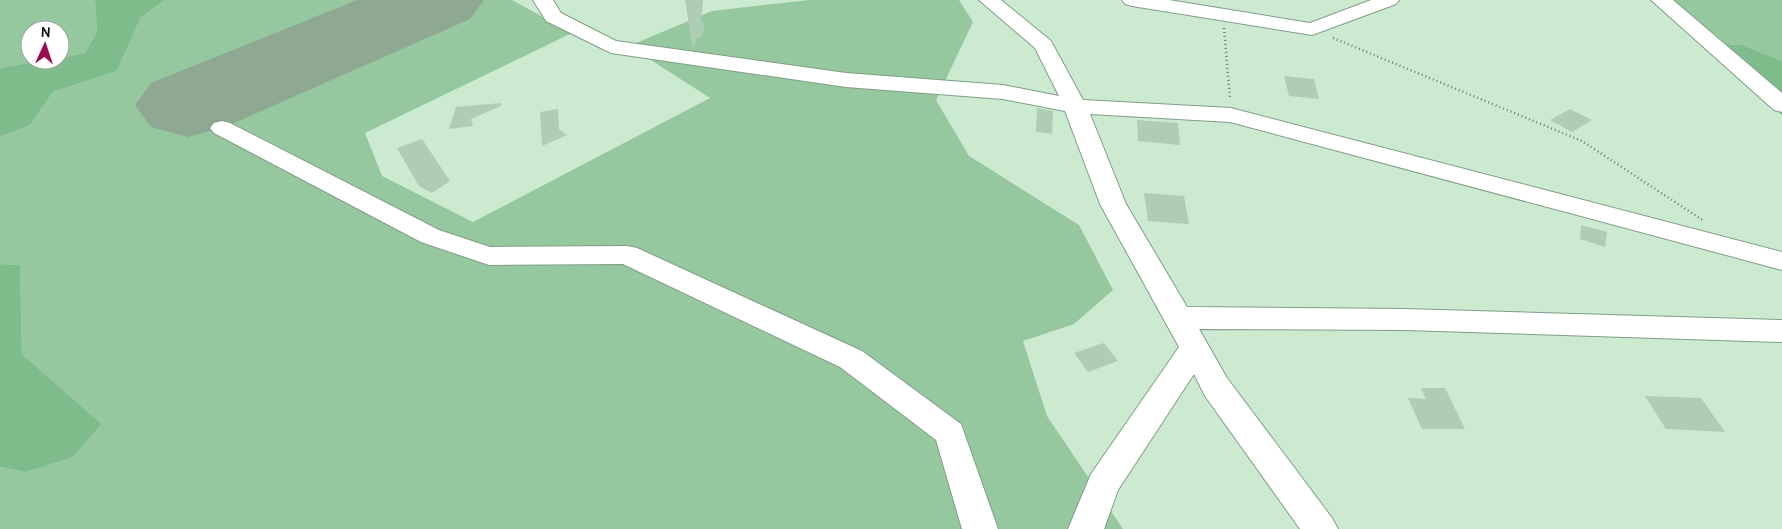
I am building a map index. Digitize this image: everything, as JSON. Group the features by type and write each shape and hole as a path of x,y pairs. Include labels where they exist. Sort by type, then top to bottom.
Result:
{"street":[{"path":"543,0 553,17 611,46 846,80 1002,92 1075,106 1231,115 1782,260"},
{"path":"989,0 1044,45 1075,106 1113,204 1196,346 1216,388 1320,529"},
{"path":"1132,0 1312,29 1389,0"},
{"path":"1661,0 1782,105"},
{"path":"222,128 430,236 490,256 626,255 851,359 950,433 980,529"},
{"path":"1179,318 1288,317 1782,331"},
{"path":"1086,529 1103,484 1196,346"}],"path":[{"path":"1223,15 1231,115"},
{"path":"1312,29 1582,141 1711,226"}],"green space":[{"path":"0,0 95,0 97,31 85,53 70,56 70,20 20,20 20,65 0,68"},
{"path":"95,0 165,0 141,17 117,71 53,92 30,125 0,137 0,68 20,65 20,70 70,70 70,56 85,53 97,31"},
{"path":"165,0 512,0 572,33 365,133 382,176 473,222 710,98 629,46 712,11 809,0 959,0 973,22 936,100 969,156 1079,225 1113,290 1074,324 1023,341 1047,416 1123,529 0,529 0,467 25,472 100,424 22,354 20,265 0,264 0,137 30,125 53,92 117,71 141,17"},
{"path":"1659,0 1782,0 1782,61 1742,45 1702,44"},
{"path":"1702,44 1742,45 1782,61 1782,115"},
{"path":"0,264 20,265 22,354 101,424 73,457 25,472 0,467"}],"building":[{"path":"685,0 703,0 701,22 704,23 704,31 701,38 697,38 693,50"},
{"path":"1284,76 1314,79 1319,99 1289,96"},
{"path":"501,103 501,106 471,119 473,126 449,129 456,107"},
{"path":"1037,108 1053,111 1052,134 1036,132"},
{"path":"558,109 559,129 567,135 542,146 540,112"},
{"path":"1570,109 1592,120 1572,132 1550,120"},
{"path":"1137,120 1178,123 1180,145 1138,141"},
{"path":"422,139 450,181 432,193 419,186 397,148"},
{"path":"1144,193 1184,196 1189,224 1148,221"},
{"path":"1581,225 1607,232 1605,247 1580,239"},
{"path":"1104,343 1118,361 1088,372 1074,353"},
{"path":"1421,388 1445,388 1465,429 1422,429 1408,398 1426,399"},
{"path":"1645,396 1701,398 1725,432 1666,429"}],"runway":[{"path":"188,105 438,0"}]}
